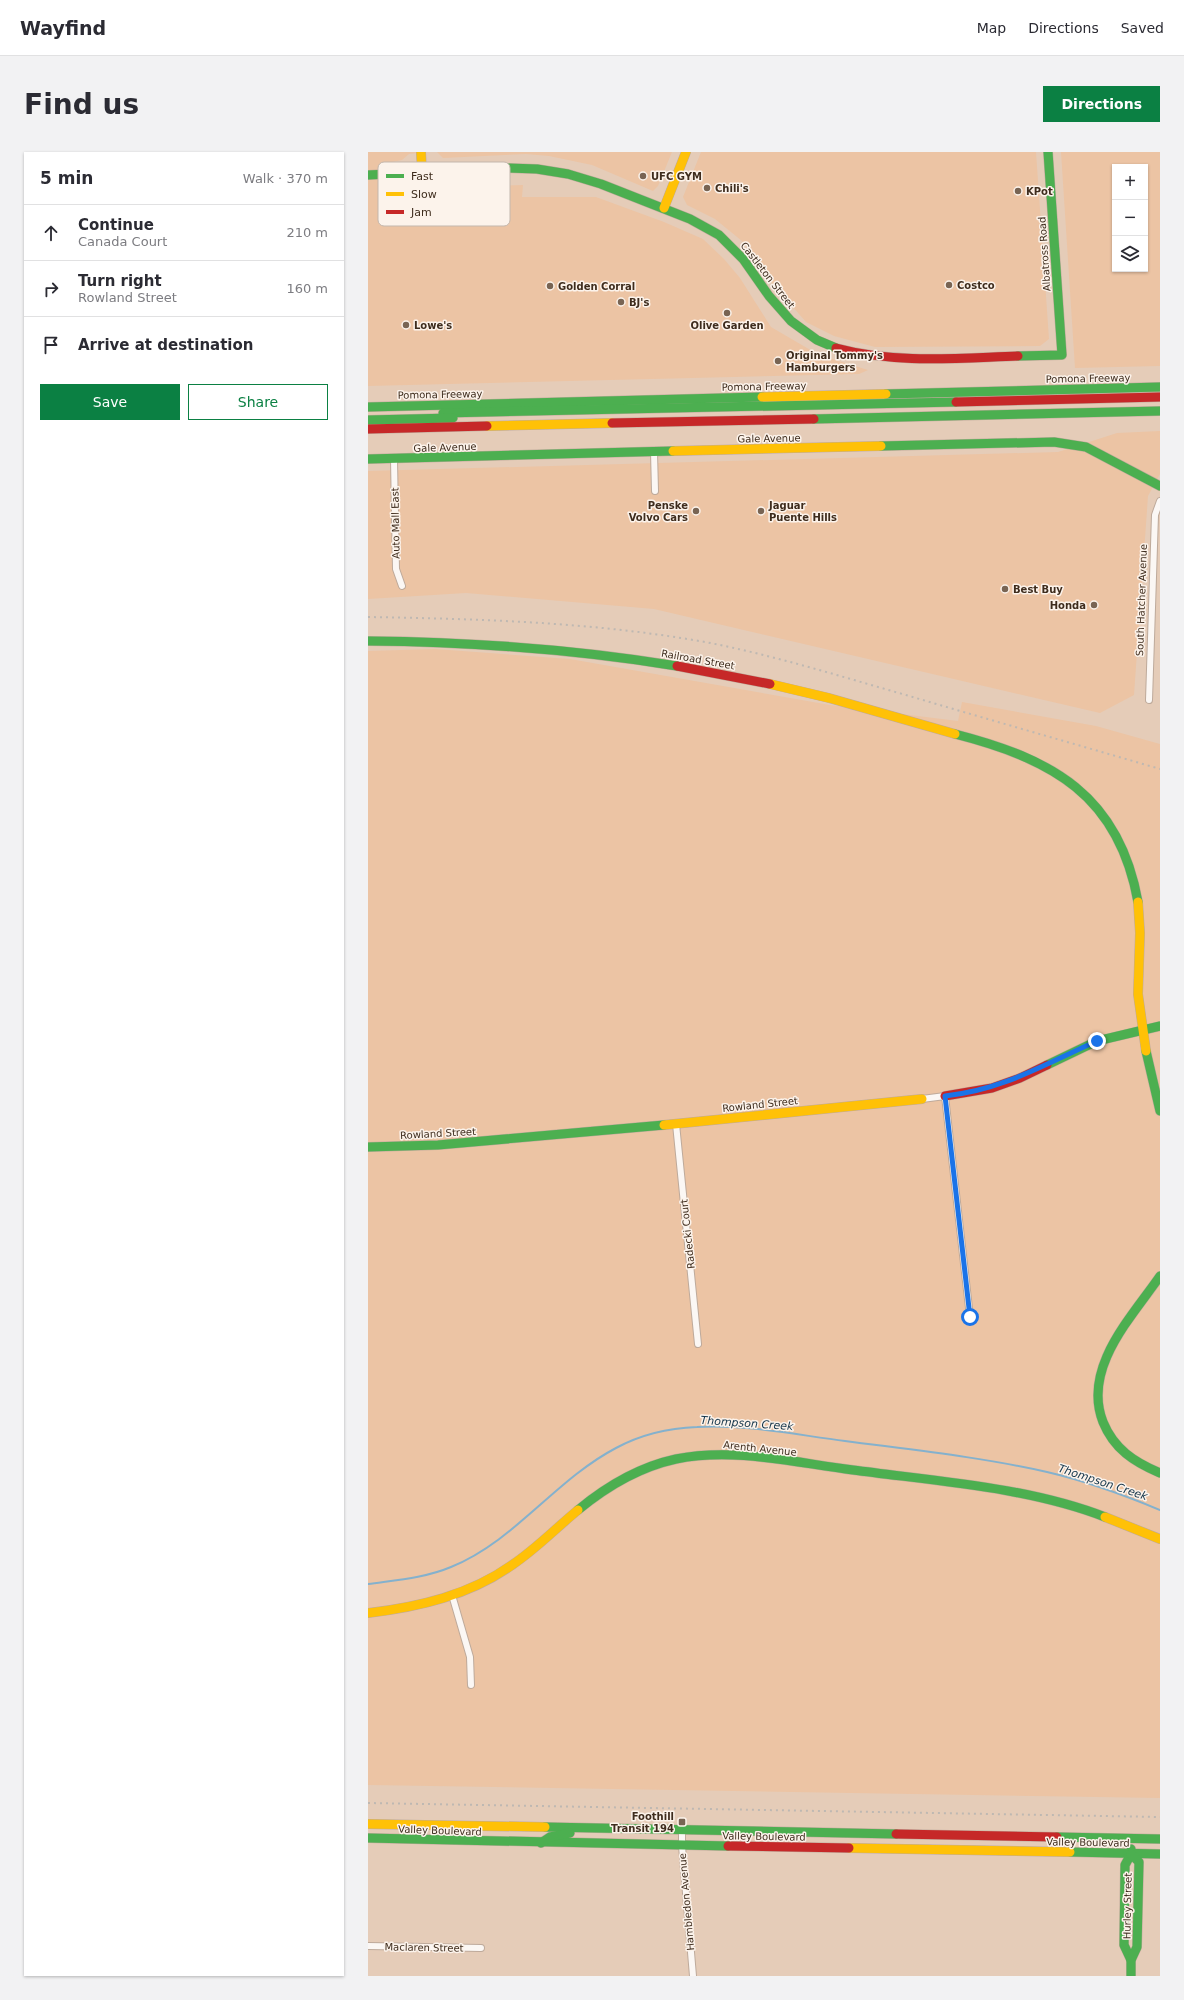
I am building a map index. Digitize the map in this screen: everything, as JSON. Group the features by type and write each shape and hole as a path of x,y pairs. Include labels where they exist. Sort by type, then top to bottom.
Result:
{"main road":[{"path":"421,152 422,162"},
{"path":"664,208 686,152"},
{"name":"Albatross Road","path":"1048,152 1062,355"},
{"name":"Castleton Street","path":"510,168 549,170 585,178 690,219 719,235 743,259 769,296 791,321 816,340 831,347 862,356 897,359 1062,355"},
{"name":"Castleton Street","path":"368,175 378,174"},
{"name":"Pomona Freeway","path":"368,407 1160,387"},
{"path":"368,415 1160,397"},
{"path":"368,420 1160,403"},
{"path":"368,430 1160,411"},
{"name":"Gale Avenue","path":"368,459 1054,442 1086,447 1160,486"},
{"name":"Railroad Street","path":"368,642 478,644 556,650 654,662 712,672 816,695 1016,750 1060,774 1091,801 1115,835 1134,879 1140,924 1138,995 1142,1029"},
{"path":"1160,1026 1142,1029 1160,1111"},
{"name":"Rowland Street","path":"945,1096 992,1088 1020,1078 1097,1041 1142,1029"},
{"name":"Rowland Street","path":"368,1147 438,1145 676,1124 922,1099"},
{"path":"1160,1276 1110,1352 1100,1374 1098,1396 1101,1418 1110,1437 1125,1455 1160,1473"},
{"name":"Arenth Avenue","path":"368,1613 414,1607 434,1602 479,1584 507,1569 592,1498 614,1482 639,1469 669,1460 698,1455 729,1454 1004,1490 1089,1511 1160,1539"},
{"name":"Valley Boulevard","path":"368,1824 1160,1839"},
{"path":"541,1843 545,1838 552,1836 593,1829"},
{"path":"899,1835 899,1850"},
{"name":"Valley Boulevard","path":"368,1838 682,1846 1160,1854"},
{"name":"Hurley Street","path":"1131,1960 1124,1945 1124,1936 1125,1865 1131,1854 1132,1838"},
{"name":"Hurley Street","path":"1131,1854 1139,1864 1137,1947 1131,1960 1131,1976"}],"street":[{"path":"654,452 655,490"},
{"name":"Auto Mall East","path":"394,459 396,569 402,586"},
{"name":"South Hatcher Avenue","path":"1149,700 1155,515 1160,501"},
{"path":"945,1096 970,1317"},
{"name":"Rowland Street","path":"922,1099 945,1096"},
{"name":"Radecki Court","path":"676,1124 698,1344"},
{"path":"452,1596 470,1657 472,1685"},
{"name":"Hambledon Avenue","path":"682,1830 682,1846 693,1975"},
{"name":"Maclaren Street","path":"368,1946 481,1948"}],"shaded area":[{"path":"368,152 427,152 409,154 402,160 378,162 378,226 510,226 510,185 523,185 522,197 596,197 664,222 703,239 724,259 740,278 771,327 819,355 868,370 859,374 368,386"},
{"path":"437,152 672,152 658,186 653,191 592,165 549,156 526,154 443,158"},
{"path":"701,152 1036,152 1049,339 1040,346 875,347 834,336 806,322 772,283 761,263 742,241 715,219 687,205 683,197"},
{"path":"1061,152 1160,152 1160,366 1075,368"},
{"path":"1160,431 1160,474 1148,496 1134,695 1100,713 654,609 466,593 368,599 368,471 1058,452 1117,433"},
{"path":"435,649 570,659 830,705 958,721 962,702 1096,726 1160,744 1160,1798 368,1785 368,651"}],"waterway":[{"name":"Thompson Creek","path":"368,1584 431,1574 451,1567 474,1556 495,1542 573,1476 594,1461 625,1443 635,1439 666,1431 687,1428 715,1426 753,1429 947,1454 997,1462 1047,1472 1090,1484 1160,1510"}],"railway":[{"path":"368,617 453,619 579,626 663,635 705,642 806,666 1160,769"},
{"path":"368,1803 1160,1817"}],"traffic: fast":[{"path":"1018,356 1062,355 1048,152"},
{"path":"510,168 537,169 568,174 601,184 690,219 719,235 743,259 769,296 791,321 817,340 836,348"},
{"path":"368,175 378,174"},
{"path":"886,394 1160,387"},
{"path":"368,407 762,397"},
{"path":"443,413 956,402"},
{"path":"814,419 1160,411"},
{"path":"368,420 453,418"},
{"path":"881,446 1054,442 1086,447 1160,486"},
{"path":"368,459 673,451"},
{"path":"368,641 446,643 561,651 677,666"},
{"path":"955,734 990,744 1022,756 1051,770 1076,787 1097,808 1115,834 1129,865 1138,902"},
{"path":"1047,1065 1097,1041 1160,1026"},
{"path":"1146,1051 1160,1111"},
{"path":"368,1147 438,1145 664,1125"},
{"path":"1160,1276 1113,1344 1104,1363 1099,1382 1098,1402 1103,1422 1113,1440 1119,1447 1133,1459 1160,1473"},
{"path":"578,1510 612,1485 649,1467 676,1459 698,1456 742,1455 981,1486 1045,1499 1105,1517"},
{"path":"545,1827 896,1834"},
{"path":"541,1843 550,1837 570,1833"},
{"path":"1057,1837 1160,1839"},
{"path":"368,1838 728,1846"},
{"path":"1131,1849 1131,1854 1125,1865 1124,1945 1131,1960"},
{"path":"1070,1852 1160,1854"},
{"path":"1131,1854 1139,1862 1137,1947 1131,1960 1131,1976"}],"traffic: slow":[{"path":"421,152 422,162"},
{"path":"664,208 686,152"},
{"path":"762,397 886,394"},
{"path":"487,426 612,423"},
{"path":"673,451 881,446"},
{"path":"770,684 829,698 955,734"},
{"path":"1138,902 1140,933 1138,994 1146,1051"},
{"path":"664,1125 922,1099"},
{"path":"368,1613 425,1603 461,1592 479,1584 521,1559 578,1510"},
{"path":"1105,1517 1160,1539"},
{"path":"368,1824 545,1827"},
{"path":"849,1848 1070,1852"}],"traffic: jam":[{"path":"836,348 881,356 926,359 1018,356"},
{"path":"956,402 1160,397"},
{"path":"612,423 814,419"},
{"path":"368,429 487,426"},
{"path":"677,666 770,684"},
{"path":"945,1096 992,1088 1020,1078 1047,1065"},
{"path":"896,1834 1057,1837"},
{"path":"728,1846 849,1848"}],"place":[{"name":"UFC GYM","path":"643,176"},
{"name":"Chili's","path":"707,188"},
{"name":"KPot","path":"1018,191"},
{"name":"Costco","path":"949,285"},
{"name":"Golden Corral","path":"550,286"},
{"name":"BJ's","path":"621,302"},
{"name":"Olive Garden","path":"727,313"},
{"name":"Lowe's","path":"406,325"},
{"name":"Original Tommy's Hamburgers","path":"778,361"},
{"name":"Penske Volvo Cars","path":"696,511"},
{"name":"Jaguar Puente Hills","path":"761,511"},
{"name":"Best Buy","path":"1005,589"},
{"name":"Honda","path":"1094,605"},
{"name":"Foothill Transit 194","path":"682,1822"}],"route":[{"path":"970,1317 945,1096 964,1094 992,1088 1020,1078 1066,1054 1097,1041"}]}
